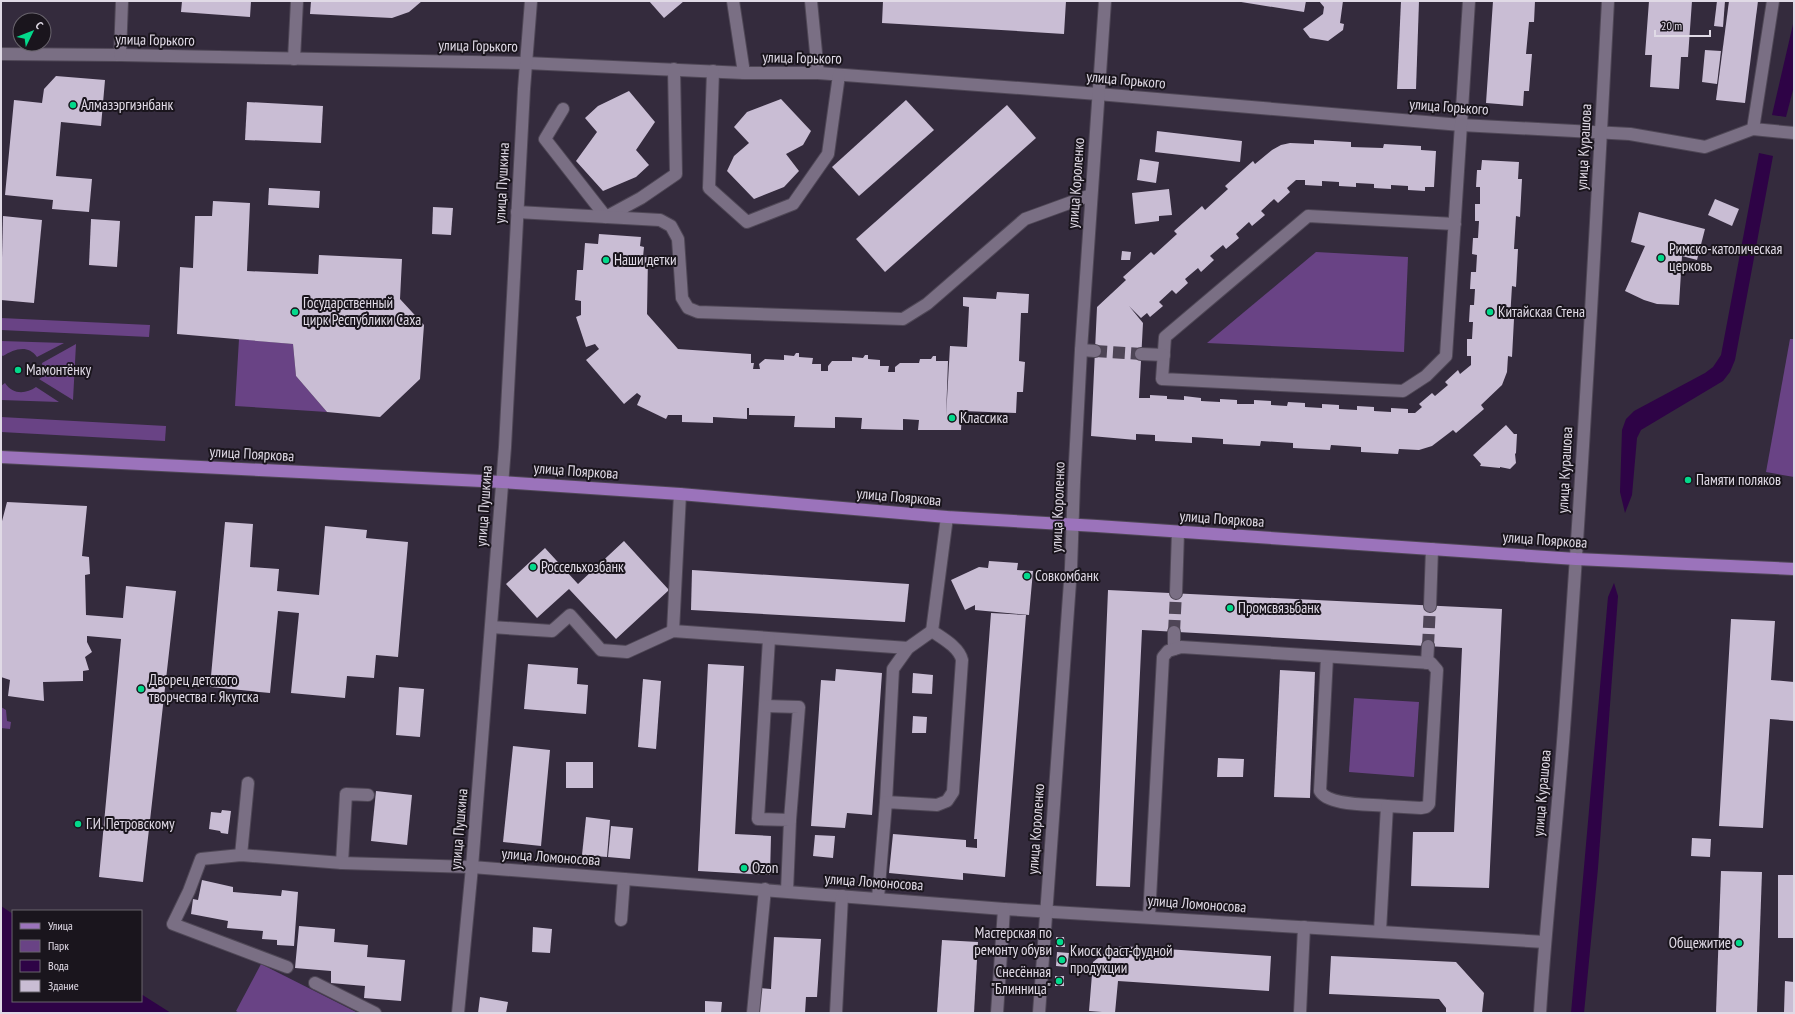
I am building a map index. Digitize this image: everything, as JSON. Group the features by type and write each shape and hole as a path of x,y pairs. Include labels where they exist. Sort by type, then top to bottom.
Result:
{"main road":[{"name":"улица Пояркова","path":"1,457 502,482 680,494 947,517 1073,526 1097,526 1576,559 1794,569"}],"street":[{"path":"120,55 122,1"},
{"path":"294,59 297,1"},
{"name":"улица Пушкина","path":"458,1013 472,867 502,482 517,212 531,1"},
{"path":"733,1 744,73"},
{"path":"811,1 818,73"},
{"name":"улица Короленко","path":"1039,1013 1073,526 1081,350 1105,1"},
{"path":"1455,224 1308,216 1165,337 1162,378 1403,391 1426,376 1446,356 1455,224 1469,1"},
{"name":"улица Курашова","path":"1540,1013 1544,942 1564,731 1576,559 1608,1"},
{"path":"1773,1 1752,129 1794,133"},
{"name":"улица Горького","path":"1,54 526,63 744,73 818,73 1098,94 1461,125 1630,134 1704,147 1752,129"},
{"path":"606,217 641,198 676,174 674,69"},
{"path":"713,71 709,188 747,222 793,204 828,154 839,75"},
{"path":"563,109 544,138 606,217"},
{"path":"517,212 660,220 671,226 678,239 682,298 688,308 698,312 903,319 928,304 1025,219 1091,195"},
{"path":"1081,350 1095,351"},
{"path":"1141,354 1164,355"},
{"path":"673,631 680,494"},
{"path":"878,898 886,802 893,669 908,648 932,631 947,517"},
{"path":"1176,593 1178,532"},
{"path":"1430,606 1432,549"},
{"path":"491,627 552,631 570,615 601,650 627,652 673,631 908,648"},
{"path":"886,802 937,805 947,801 953,792 962,660 961,654 956,649 932,631"},
{"path":"1174,632 1174,649"},
{"path":"769,639 758,819 790,820"},
{"path":"1427,663 1428,646"},
{"path":"1149,917 1163,657 1168,651 1181,647 1431,663 1437,670 1429,804 1426,807 1420,808 1387,806 1333,801 1322,796 1320,791 1327,657"},
{"path":"765,706 799,707 790,820 787,891"},
{"path":"241,854 248,783"},
{"path":"342,863 346,794 368,795"},
{"path":"1380,931 1387,806"},
{"name":"улица Ломоносова","path":"287,967 173,924 189,891 201,859 241,854 342,863 472,867 1046,911 1544,942"},
{"path":"621,920 624,879"},
{"path":"753,1013 765,889"},
{"path":"836,1013 842,896"},
{"path":"997,1013 1004,908"},
{"path":"1300,1013 1304,927"},
{"path":"315,983 375,1013"}],"green space":[{"path":"1316,252 1408,257 1404,352 1207,343"},
{"path":"1,318 150,325 149,337 1,330"},
{"path":"239,339 293,344 296,376 327,412 235,406"},
{"path":"1790,339 1794,339 1794,477 1766,472"},
{"path":"1,341 64,343 37,357 29,350 25,349 12,351 3,356 1,355"},
{"path":"76,344 73,400 39,379 44,376 42,363"},
{"path":"5,383 12,390 20,392 28,391 36,387 59,402 1,400 1,386"},
{"path":"1,417 166,426 165,441 1,432"},
{"path":"1354,698 1419,702 1414,777 1349,772"},
{"path":"1,707 6,710 7,721 11,722 10,729 1,728"},
{"path":"261,964 358,1013 239,1013 236,1011"}],"water":[{"path":"1794,20 1794,86 1786,117 1772,115"},
{"path":"1759,153 1773,156 1735,360 1730,372 1723,381 1641,430 1637,438 1632,495 1625,513 1620,492 1622,430 1626,419 1634,411 1705,373 1713,367 1721,355"},
{"path":"1614,583 1618,596 1598,868 1584,1013 1571,1013 1608,597"},
{"path":"1,906 12,913 12,1002 142,1002 142,995 171,1013 1,1013"}],"building":[{"path":"182,1 251,1 250,17 181,12"},
{"path":"311,1 422,1 409,12 392,18 310,14"},
{"path":"649,1 684,1 664,18"},
{"path":"883,1 1066,1 1064,34 882,23"},
{"path":"1235,1 1306,1 1304,12"},
{"path":"1319,1 1343,1 1340,23 1344,24 1343,30 1328,41 1310,38 1303,29 1323,14 1324,7"},
{"path":"1401,1 1419,1 1416,89 1397,89"},
{"path":"1493,1 1535,1 1534,22 1529,22 1526,54 1532,54 1529,91 1524,91 1523,106 1486,103"},
{"path":"1649,1 1692,1 1688,57 1681,57 1679,89 1650,87 1652,55 1645,55"},
{"path":"1717,1 1725,1 1723,27 1714,26"},
{"path":"1729,1 1758,1 1745,103 1716,100"},
{"path":"1705,50 1721,51 1717,84 1702,82"},
{"path":"56,76 105,80 101,126 61,122 56,176 92,179 89,212 52,209 53,200 5,195 14,100 42,103 44,89"},
{"path":"629,91 655,122 636,150 649,165 636,177 603,191 576,161 597,132 585,118 598,106"},
{"path":"781,99 811,131 803,145 786,154 799,171 784,187 754,199 727,171 734,156 749,143 734,127 747,112"},
{"path":"906,100 934,130 859,196 832,167"},
{"path":"247,102 323,106 321,143 245,140"},
{"path":"1007,105 1036,138 885,272 856,239"},
{"path":"1157,131 1242,141 1240,162 1155,152"},
{"path":"1314,140 1351,142 1351,147 1383,148 1384,144 1421,146 1421,150 1436,151 1434,187 1425,187 1425,191 1408,190 1408,186 1391,185 1391,189 1374,188 1374,184 1356,183 1356,187 1339,186 1339,182 1322,181 1322,186 1305,185 1305,180 1296,180 1287,188 1290,192 1278,203 1274,199 1261,211 1265,215 1252,226 1249,222 1236,234 1239,238 1226,249 1223,245 1210,256 1214,260 1201,272 1198,268 1185,279 1188,283 1176,294 1172,290 1159,302 1163,306 1150,317 1147,313 1141,318 1129,306 1143,323 1139,398 1150,398 1150,395 1167,396 1167,399 1184,400 1184,396 1201,398 1201,401 1220,402 1220,399 1237,400 1237,404 1254,404 1254,400 1271,401 1271,405 1287,406 1288,402 1305,403 1305,407 1322,408 1322,404 1339,405 1339,409 1357,410 1357,406 1374,407 1374,411 1391,412 1391,408 1408,409 1408,413 1415,413 1422,407 1419,404 1432,393 1435,396 1448,385 1445,382 1458,370 1460,374 1471,365 1471,356 1467,356 1467,339 1472,339 1473,322 1469,322 1470,305 1474,305 1475,289 1470,289 1471,272 1476,272 1477,255 1472,254 1473,238 1478,238 1479,221 1475,221 1475,204 1480,204 1480,187 1476,187 1477,170 1481,170 1482,160 1519,162 1518,179 1522,179 1520,217 1516,216 1514,249 1518,249 1516,287 1512,286 1510,319 1514,319 1512,357 1508,356 1507,372 1502,385 1481,405 1484,409 1456,433 1453,430 1432,446 1419,450 1399,449 1398,454 1361,452 1361,447 1331,445 1330,450 1293,448 1293,443 1261,441 1260,446 1223,444 1223,439 1192,437 1192,443 1155,441 1155,435 1136,434 1136,440 1091,436 1097,307 1126,280 1123,277 1151,252 1154,255 1177,234 1174,231 1202,206 1205,210 1228,189 1225,186 1253,161 1255,164 1272,150 1281,145 1290,143 1314,144"},
{"path":"1140,159 1159,162 1156,183 1137,180"},
{"path":"269,188 320,191 319,208 268,205"},
{"path":"1169,189 1172,215 1159,216 1159,221 1135,224 1132,193"},
{"path":"1715,199 1739,209 1732,226 1708,215"},
{"name":"Государственный цирк Республики Саха","path":"213,201 250,203 247,271 318,274 319,255 402,259 400,299 424,325 420,379 380,417 327,412 296,376 293,344 177,334 180,267 193,268 195,216 212,216"},
{"path":"433,207 453,208 451,235 432,234"},
{"name":"Римско-католическая церковь","path":"1639,212 1705,229 1697,260 1682,256 1679,305 1657,304 1625,291 1645,246 1631,242"},
{"path":"3,216 42,220 34,303 1,300"},
{"path":"91,219 120,221 117,267 89,265"},
{"path":"599,234 641,237 640,246 644,247 643,257 648,257 647,314 678,349 751,354 751,363 754,363 753,369 760,369 759,364 765,359 784,360 784,355 794,356 796,353 799,353 799,357 813,358 812,364 821,364 821,371 828,371 828,366 832,361 852,361 852,357 863,358 865,355 868,355 868,359 880,360 880,366 889,366 888,372 895,372 895,367 900,363 919,363 920,359 931,359 933,356 936,356 936,361 948,361 946,417 950,346 967,347 969,307 963,306 963,297 996,299 997,292 1029,294 1028,313 1021,313 1019,361 1025,362 1023,392 1017,392 1016,413 962,411 961,430 918,430 919,420 903,419 903,430 861,429 862,418 835,417 835,428 794,427 795,416 749,415 749,408 747,408 747,419 713,417 713,423 682,422 682,415 668,415 666,419 637,405 641,396 637,393 624,404 586,360 599,349 595,344 586,347 576,317 581,315 581,301 575,300 577,270 583,270 585,243 598,244"},
{"path":"1122,251 1131,252 1130,260 1121,260"},
{"path":"1506,425 1514,434 1517,434 1515,454 1516,463 1510,469 1480,466 1481,464 1473,455"},
{"name":"Дворец детского творчества г. Якутска","path":"7,502 87,506 82,556 89,557 90,574 85,575 86,615 123,618 126,586 176,591 143,882 99,877 121,639 87,636 87,642 92,652 85,657 89,670 83,671 83,681 43,682 44,701 8,696 10,680 1,677 1,525"},
{"path":"225,522 253,524 250,567 279,569 277,591 319,595 325,526 367,530 366,538 408,542 398,657 376,655 374,678 347,676 345,698 291,693 299,613 278,611 270,693 210,687"},
{"path":"624,541 669,590 616,639 569,589 537,618 506,584 545,548 578,584"},
{"path":"989,561 1018,563 1017,570 1033,571 1029,615 975,610 975,605 965,610 951,580 979,567 988,568"},
{"path":"692,570 909,584 905,622 691,610"},
{"path":"1108,590 1502,609 1489,888 1411,886 1413,832 1454,832 1462,648 1142,630 1130,887 1096,886"},
{"path":"991,613 1026,615 1005,877 963,873 963,880 889,873 893,834 966,840 966,847 977,848 977,839 974,839"},
{"path":"1731,619 1775,621 1771,680 1794,682 1794,721 1770,719 1763,828 1719,826"},
{"path":"528,664 578,668 577,684 588,685 586,714 524,709"},
{"path":"708,664 744,666 735,834 771,836 770,875 698,871"},
{"path":"836,669 882,673 872,815 847,813 845,828 811,826 821,680 835,681"},
{"path":"1280,670 1315,672 1310,798 1274,797"},
{"path":"913,673 933,675 932,694 912,693"},
{"path":"643,679 661,681 656,749 638,747"},
{"path":"399,687 424,689 420,737 396,735"},
{"path":"913,716 927,717 926,733 912,733"},
{"path":"513,746 550,750 541,846 503,842"},
{"path":"1218,758 1244,759 1243,777 1217,777"},
{"path":"566,762 593,762 593,788 566,788"},
{"path":"376,791 412,795 407,845 371,841"},
{"path":"222,810 231,811 228,834 209,829 211,812 221,813"},
{"path":"586,817 610,820 607,857 582,855"},
{"path":"611,826 633,828 630,859 608,857"},
{"path":"815,835 835,836 833,858 813,856"},
{"path":"1692,838 1711,839 1710,857 1691,856"},
{"name":"Общежитие","path":"1721,871 1762,872 1757,1013 1716,1013"},
{"path":"1778,875 1794,875 1794,938 1778,938"},
{"path":"202,880 233,887 233,892 281,896 282,890 298,892 294,946 277,945 277,940 262,939 263,931 227,928 228,921 191,914 193,899 198,900"},
{"path":"299,926 335,929 334,942 368,945 367,957 405,960 401,1001 364,998 365,986 331,983 331,971 295,968"},
{"path":"533,927 552,929 550,953 532,952"},
{"path":"774,937 821,939 817,997 806,997 805,1013 758,1013 760,988 771,989"},
{"name":"Мастерская по ремонту обуви","path":"1056,937 1064,937 1065,947 1056,947"},
{"path":"942,940 978,942 974,1013 937,1013"},
{"path":"1121,946 1271,956 1269,991 1118,981 1115,1013 1089,1011 1093,962 1103,954"},
{"name":"Киоск фаст-фудной продукции","path":"1057,952 1069,953 1067,967 1056,966"},
{"path":"1331,956 1456,962 1484,993 1482,1013 1446,1013 1446,1008 1439,999 1329,994"},
{"name":"Снесённая \"Блинница\"","path":"1055,976 1064,976 1064,986 1055,986"},
{"path":"1785,981 1794,982 1794,1013 1784,1012"},
{"path":"480,997 508,1002 506,1013 478,1013"},
{"path":"705,1001 722,1002 721,1013 705,1013"}],"tunnel":[{"path":"1095,351 1141,354"},
{"path":"1174,632 1176,593"},
{"path":"1428,646 1430,606"}],"place":[{"name":"Алмазэргиэнбанк","path":"73,105"},
{"name":"Римско-католическая церковь","path":"1661,258"},
{"name":"Наши детки","path":"606,260"},
{"name":"Государственный цирк Республики Саха","path":"295,312"},
{"name":"Китайская Стена","path":"1490,312"},
{"name":"Мамонтёнку","path":"18,370"},
{"name":"Классика","path":"952,418"},
{"name":"Памяти поляков","path":"1688,480"},
{"name":"Россельхозбанк","path":"533,567"},
{"name":"Совкомбанк","path":"1027,576"},
{"name":"Промсвязьбанк","path":"1230,608"},
{"name":"Дворец детского творчества г. Якутска","path":"141,689"},
{"name":"Г.И. Петровскому","path":"78,824"},
{"name":"Ozon","path":"744,868"},
{"name":"Мастерская по ремонту обуви","path":"1060,942"},
{"name":"Общежитие","path":"1739,943"},
{"name":"Киоск фаст-фудной продукции","path":"1062,960"},
{"name":"Снесённая \"Блинница\"","path":"1059,981"}]}
